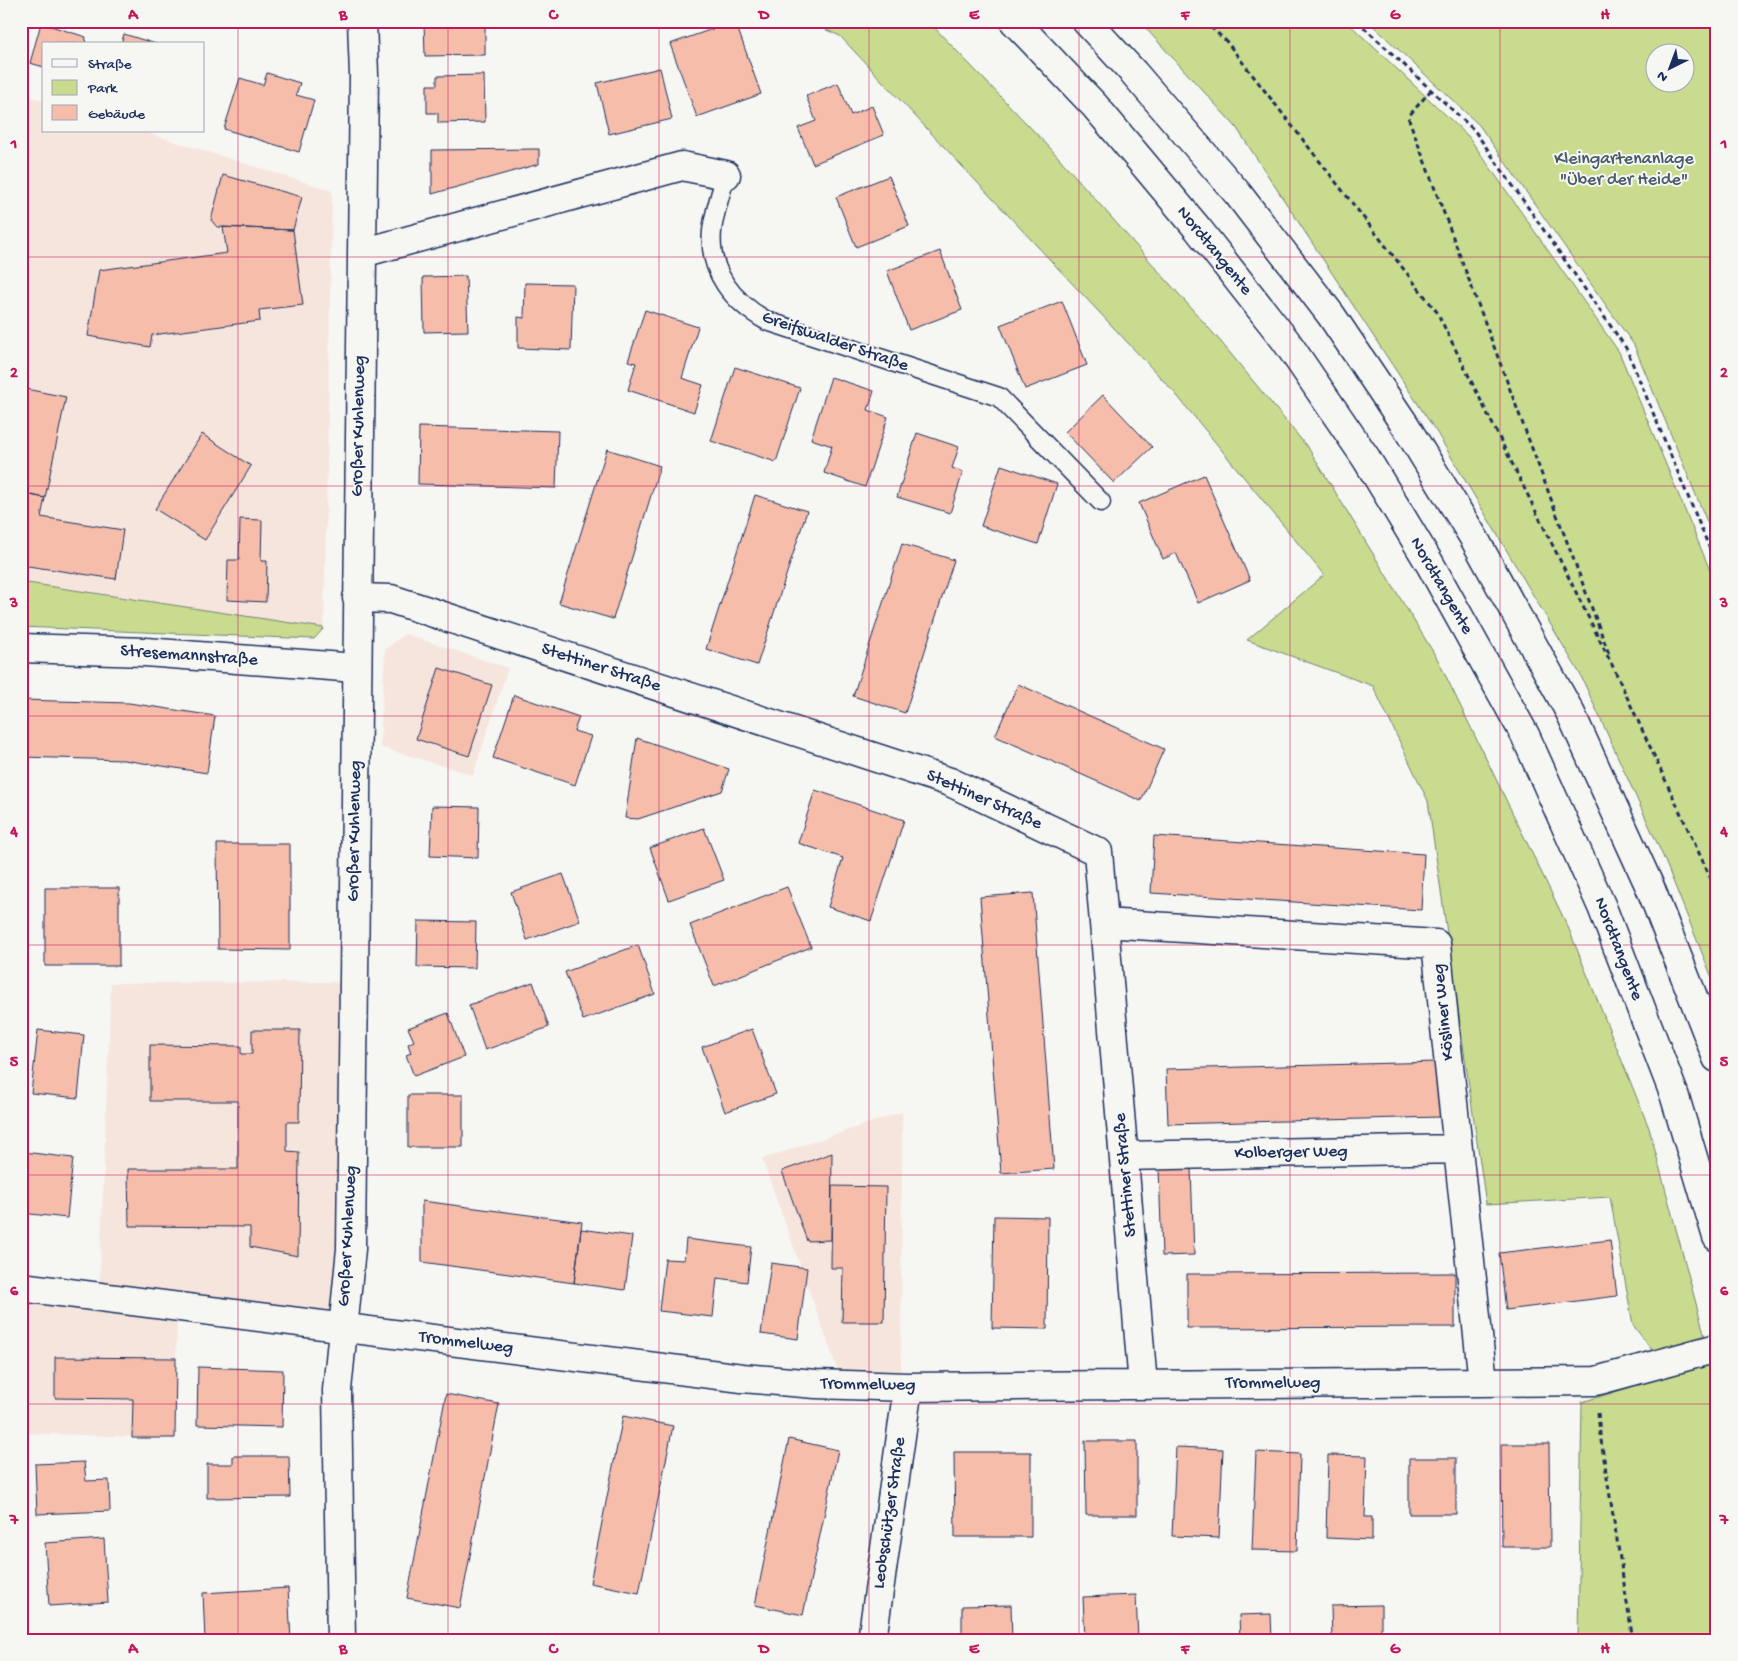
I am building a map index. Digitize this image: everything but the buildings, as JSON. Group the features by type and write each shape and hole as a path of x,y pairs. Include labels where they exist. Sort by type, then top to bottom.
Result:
{"main road":[{"name":"Großer Kuhlenweg","path":"341,1640 337,1390 350,1249 364,75 362,21"},
{"name":"Nordtangente","path":"1014,21 1101,113 1198,228 1286,341 1366,458 1430,564 1525,735 1602,907 1674,1094 1717,1237"},
{"path":"1086,21 1134,73 1238,194 1331,315 1405,425 1474,538 1571,714 1650,887 1717,1058"},
{"name":"Greifswalder Straße","path":"362,253 682,166 726,175"},
{"name":"Stettiner Straße","path":"357,598 391,599 950,782 1098,852 1143,1385"},
{"name":"Stresemannstraße","path":"21,648 145,652 356,668"},
{"name":"Kösliner Weg","path":"1104,923 1436,944 1482,1382"},
{"name":"Kolberger Weg","path":"1124,1156 1458,1149"},
{"name":"Trommelweg","path":"21,1287 742,1378 816,1384 908,1386 1596,1381 1717,1348"},
{"name":"Leobschützer Straße","path":"872,1640 908,1386"}],"lane":[{"name":"Greifswalder Straße","path":"726,175 712,230 711,251 725,286 751,312 767,321 999,397 1101,502"}],"path":[{"path":"1204,21 1226,41 1437,312 1616,670 1717,892"},
{"path":"1358,21 1474,130 1626,348 1717,566"},
{"path":"1431,90 1408,117 1616,670"},
{"path":"1596,1381 1600,1434 1633,1640"}],"shaded area":[{"path":"21,94 42,100 42,132 144,132 332,191 324,628 21,582"},
{"path":"405,634 508,668 473,775 380,747 385,649"},
{"path":"353,982 343,1327 177,1306 175,1438 21,1433 21,1287 99,1296 111,983"},
{"path":"902,1112 901,1372 838,1371 762,1159"}],"green space":[{"path":"806,21 928,21 1052,150 1221,342 1309,449 1438,660 1568,927 1649,1128 1705,1337 1654,1353 1633,1325 1610,1197 1486,1204 1428,801 1373,686 1247,640 1324,575 1174,392 840,36"},
{"path":"1139,21 1346,21 1468,136 1619,352 1717,587 1717,990 1663,856 1580,674 1437,433 1236,127"},
{"name":"Kleingartenanlage \"Über der Heide\"","path":"1368,21 1717,21 1717,546 1634,345 1479,125"},
{"path":"21,582 324,628 314,639 21,627"},
{"path":"1716,1361 1717,1640 1578,1640 1582,1402"}]}
